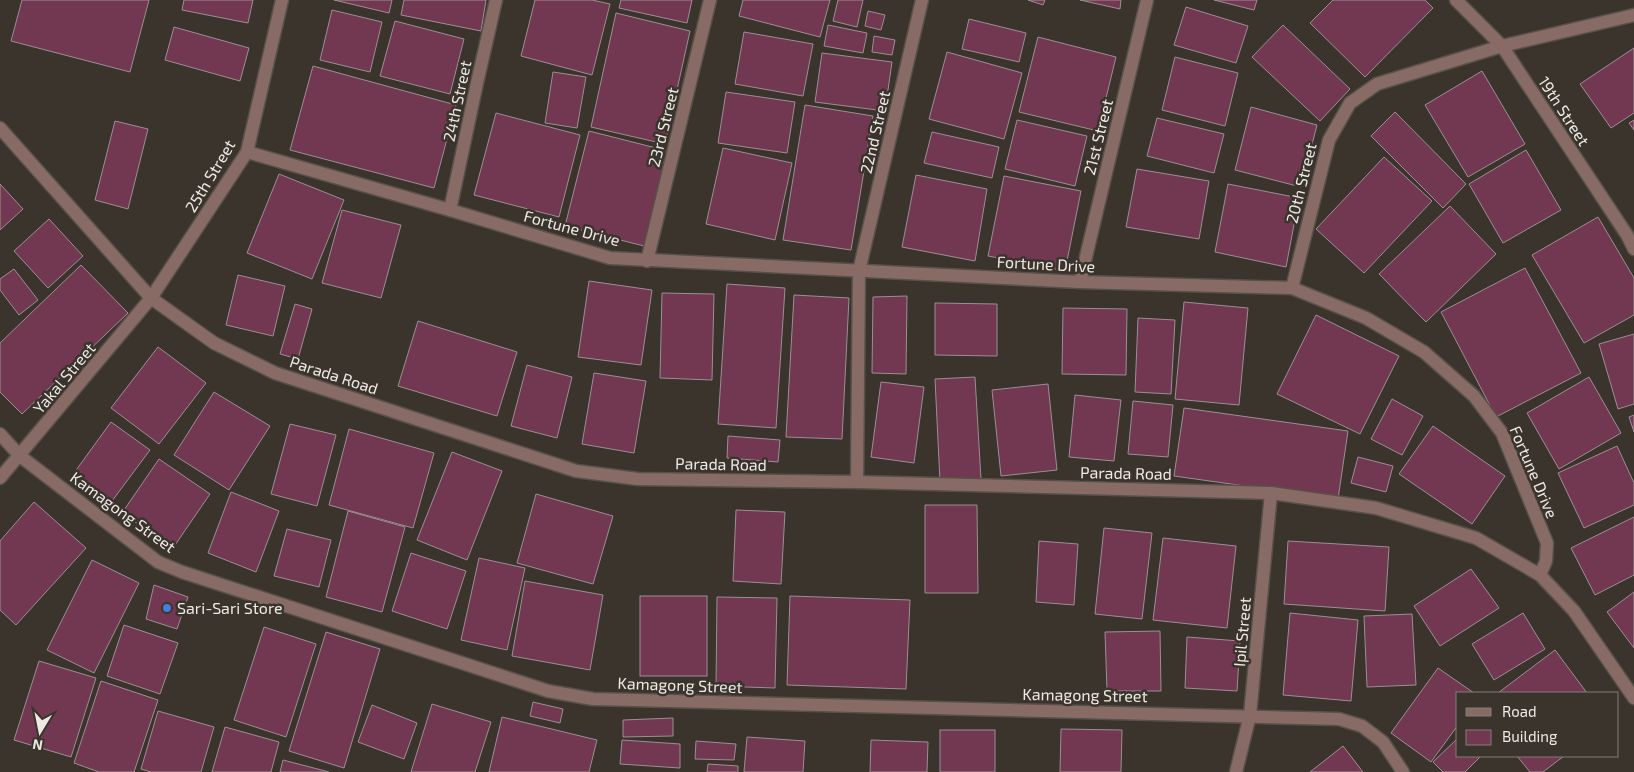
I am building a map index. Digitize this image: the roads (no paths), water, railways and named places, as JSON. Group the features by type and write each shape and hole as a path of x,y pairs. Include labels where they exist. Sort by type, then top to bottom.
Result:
{"street":[{"name":"25th Street","path":"152,298 247,152 282,0"},
{"name":"24th Street","path":"450,210 496,0"},
{"name":"23rd Street","path":"647,261 710,0"},
{"name":"22nd Street","path":"857,482 860,271 922,0"},
{"name":"21st Street","path":"1080,282 1147,0"},
{"name":"19th Street","path":"1456,0 1502,46 1627,235 1634,249"},
{"name":"20th Street","path":"1292,288 1328,140 1350,103 1377,84 1502,46 1634,15"},
{"name":"Parada Road","path":"0,128 152,298 214,343 274,373 576,471 638,479 857,482 1271,493 1376,508 1476,538 1540,575"},
{"name":"Fortune Drive","path":"247,152 610,258 1080,282 1292,288 1366,318 1391,332 1424,352 1474,396 1502,433 1546,543 1546,561 1540,575"},
{"name":"Yakal Street","path":"0,478 152,298"},
{"name":"Kamagong Street","path":"0,434 20,456 158,562 191,575 548,691 593,698 633,700 1250,715 1339,719 1362,726 1383,742 1403,772"},
{"name":"Ipil Street","path":"1236,772 1250,715 1271,493"},
{"path":"1540,575 1574,611 1634,698"}],"place":[{"name":"Sari-Sari Store","path":"167,608"}]}
